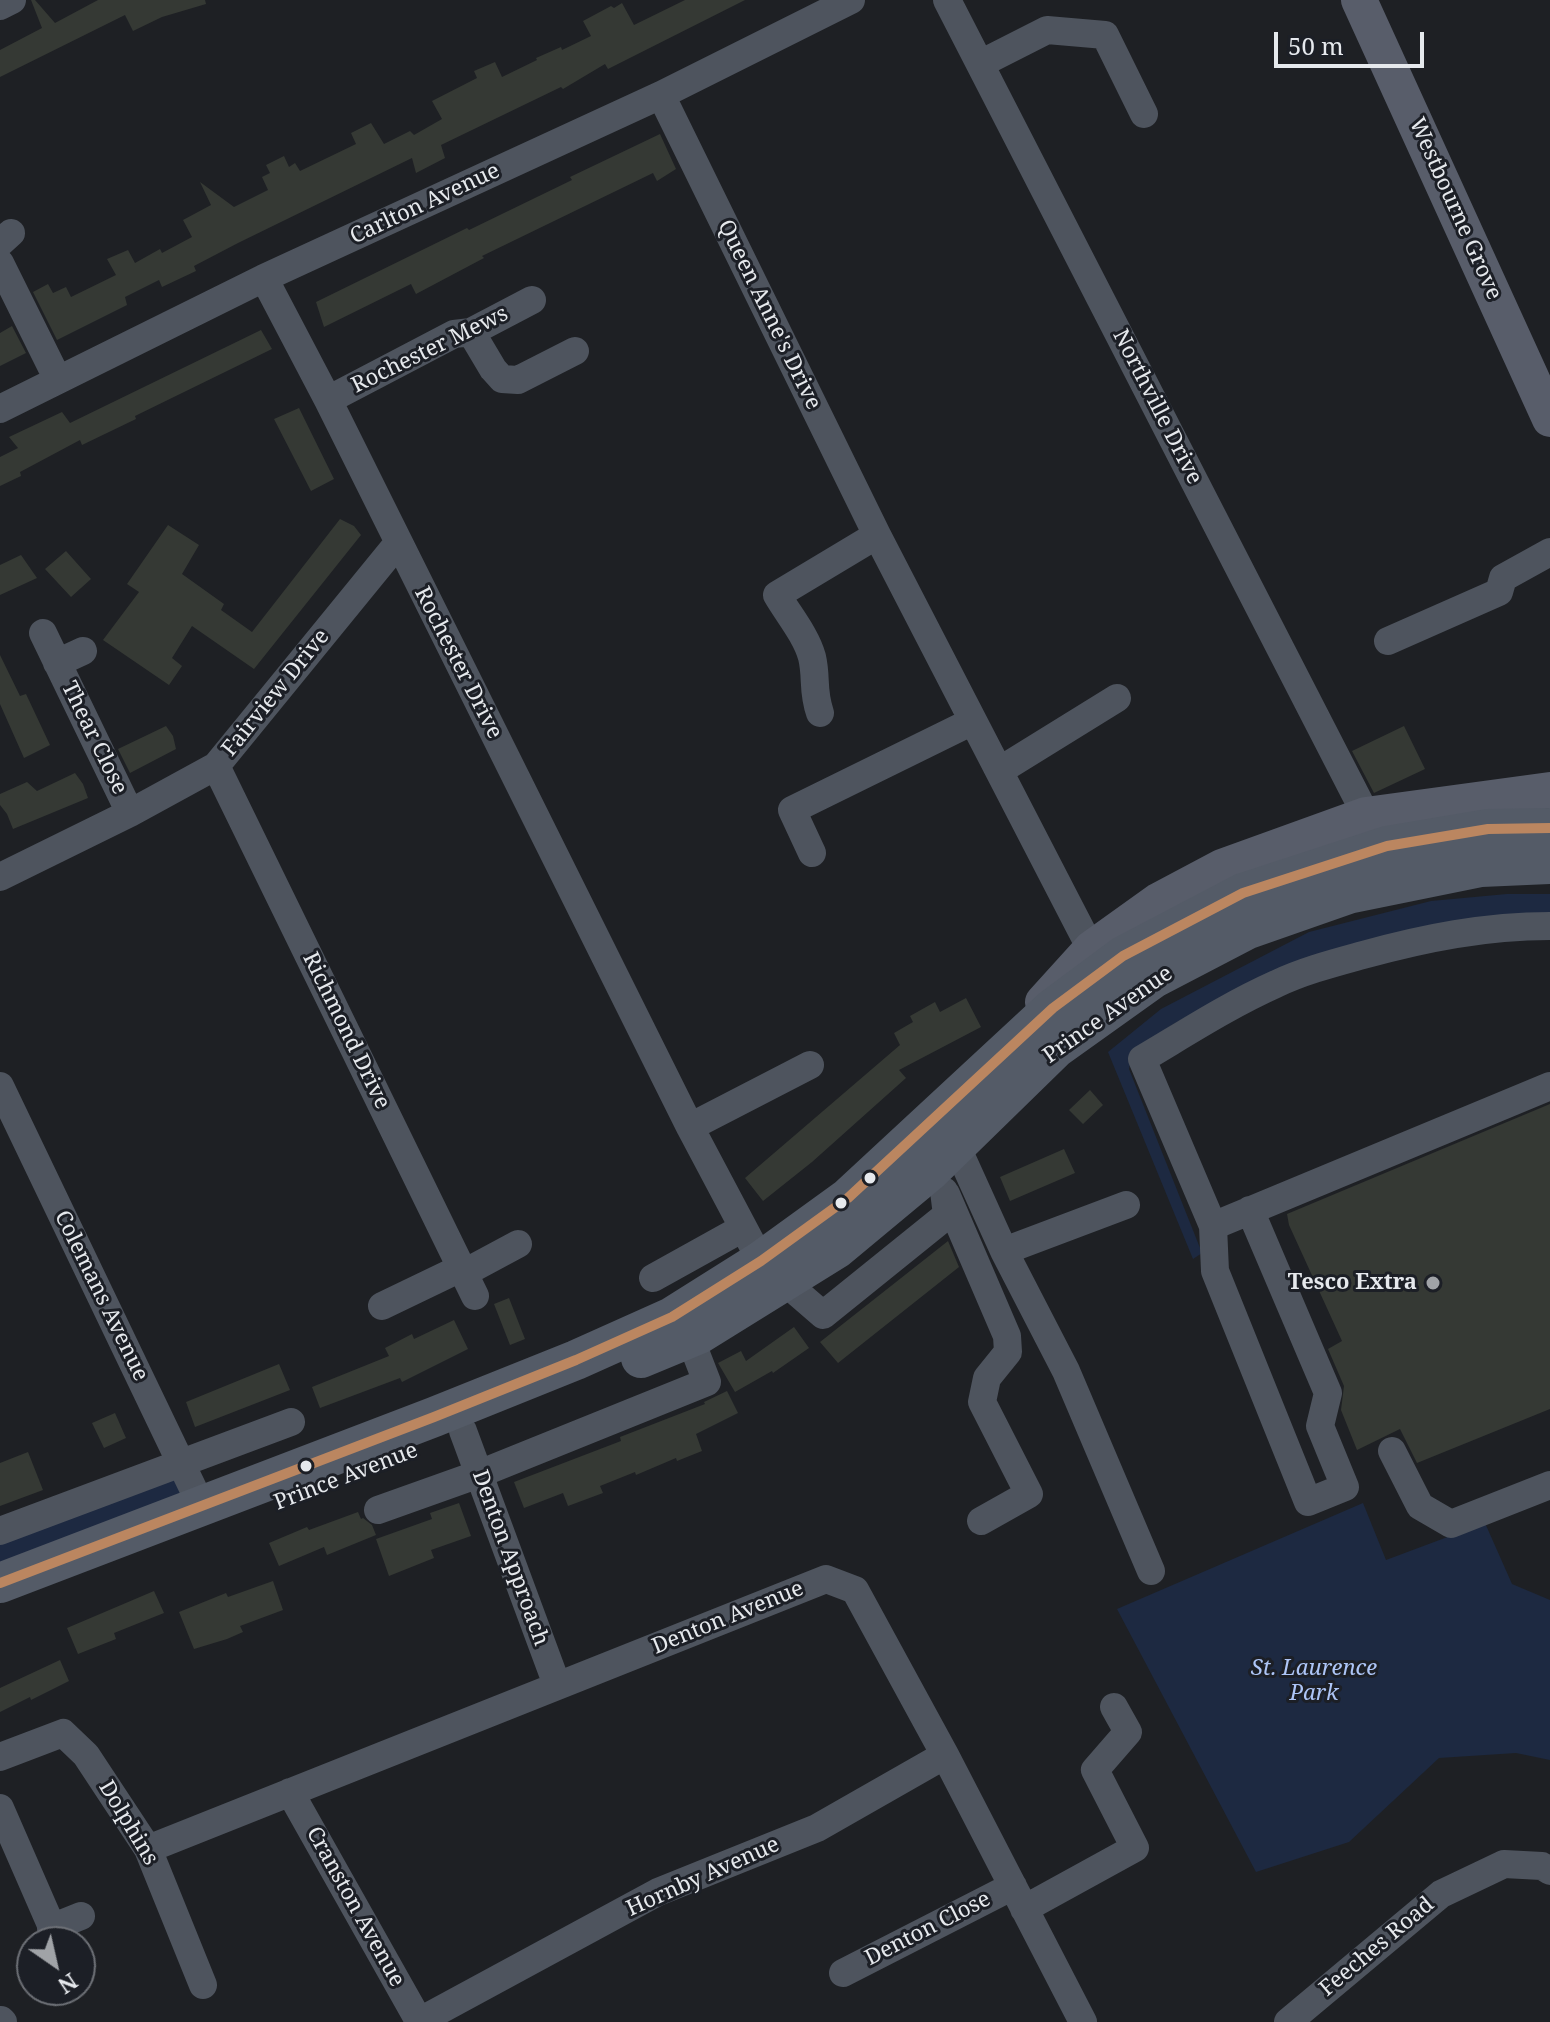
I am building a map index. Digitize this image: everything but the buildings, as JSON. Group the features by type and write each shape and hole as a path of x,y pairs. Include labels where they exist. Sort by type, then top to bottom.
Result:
{"highway":[{"name":"Prince Avenue","path":"0,1583 434,1417 576,1360 672,1317 848,1198 1053,1008 1123,956 1243,893 1387,846 1488,829 1550,828"},
{"name":"Prince Avenue","path":"0,1612 463,1431 690,1338 763,1257 836,1249 945,1170 1056,1048 1154,978 1248,929 1348,894 1481,867 1550,864"}],"main road":[{"name":"Westbourne Grove","path":"1359,0 1550,419"},
{"name":"Prince Avenue","path":"959,1095 1091,949 1158,901 1222,867 1366,815 1550,790"}],"street":[{"path":"0,6 12,0"},
{"name":"Carlton Avenue","path":"0,409 264,278 661,95 851,0"},
{"name":"Northville Drive","path":"947,0 1366,815"},
{"path":"980,64 1047,30 1105,35 1144,114"},
{"name":"Queen Anne's Drive","path":"661,95 877,535 1091,949"},
{"path":"0,263 58,380"},
{"name":"Rochester Drive","path":"264,278 328,400 690,1127 763,1257"},
{"name":"Rochester Mews","path":"328,400 454,334 471,332 532,300"},
{"path":"471,332 502,379 518,380 575,351"},
{"path":"820,713 813,692 815,677 811,653 777,595 877,535"},
{"name":"Fairview Drive","path":"0,877 130,813 216,766 398,543"},
{"path":"1388,641 1499,592 1503,578 1550,552"},
{"name":"Thear Close","path":"43,633 70,657 130,813"},
{"path":"999,771 1117,698"},
{"path":"812,853 792,810 973,721"},
{"name":"Richmond Drive","path":"216,766 467,1279"},
{"path":"1250,1210 1328,1393 1320,1426 1345,1487 1308,1502 1215,1271 1213,1226 1142,1059 1227,1008 1278,982 1339,961 1420,939 1505,926 1550,926"},
{"path":"690,1127 810,1065"},
{"name":"Colemans Avenue","path":"0,1086 201,1505"},
{"path":"1213,1226 1550,1086"},
{"path":"945,1170 1004,1251 1066,1371 1151,1571"},
{"path":"945,1170 1007,1336 1008,1352 987,1378 982,1402 1029,1494 981,1521"},
{"path":"1004,1251 1126,1205"},
{"path":"382,1306 467,1279 518,1244"},
{"path":"653,1278 763,1257"},
{"name":"Prince Avenue","path":"378,1510 479,1474 707,1382 690,1338"},
{"path":"0,1531 291,1422"},
{"name":"Denton Approach","path":"463,1431 557,1685"},
{"path":"1392,1451 1420,1506 1451,1524 1550,1485"},
{"name":"Denton Avenue","path":"148,1849 826,1579 855,1590 945,1755 1083,2022"},
{"name":"Denton Close","path":"843,1973 1135,1848 1095,1770 1128,1732 1114,1707"},
{"name":"Dolphins","path":"0,1757 63,1733 86,1755 148,1849 203,1985"},
{"name":"Hornby Avenue","path":"419,2022 658,1892 817,1828 945,1755"},
{"name":"Cranston Avenue","path":"290,1792 419,2022"},
{"path":"0,1808 51,1926"},
{"name":"Feeches Road","path":"1288,2022 1441,1894 1504,1864 1542,1866 1550,1871"},
{"path":"66,1926 81,1916"}],"green space":[{"path":"1507,894 1550,894 1550,917 1230,994 1175,1023 1132,1054 1129,1069 1202,1253 1193,1259 1108,1052 1161,1009 1309,932 1431,901"},
{"path":"174,1474 185,1503 0,1572 0,1541"},
{"name":"St. Laurence Park","path":"1363,1503 1386,1560 1485,1523 1512,1584 1550,1600 1550,1760 1516,1753 1439,1758 1349,1842 1256,1872 1117,1609"}],"transit line":[{"path":"0,1583 434,1417 576,1360 672,1317 761,1261 848,1198 1053,1008 1123,956 1243,893 1387,846 1488,829 1550,828"}],"place":[{"name":"Tesco Extra","path":"1433,1283"}]}
